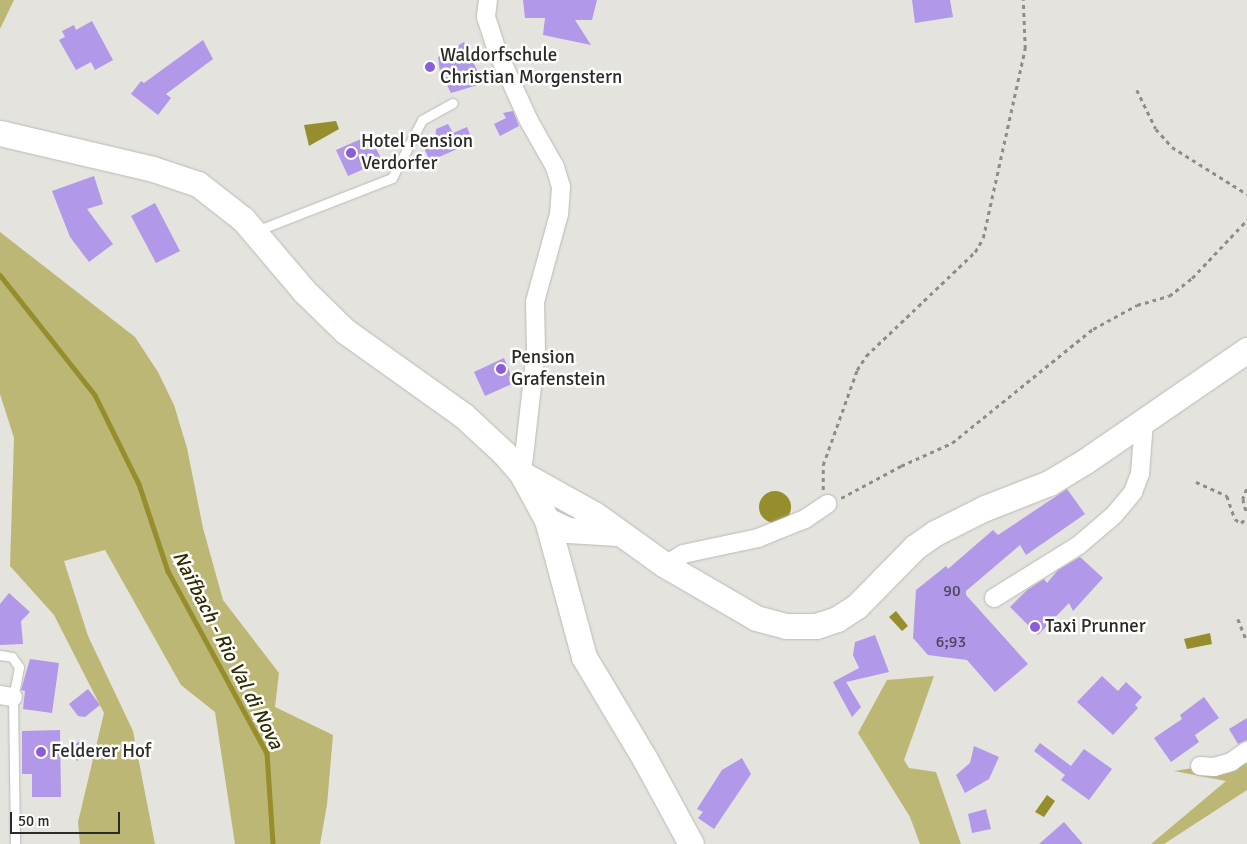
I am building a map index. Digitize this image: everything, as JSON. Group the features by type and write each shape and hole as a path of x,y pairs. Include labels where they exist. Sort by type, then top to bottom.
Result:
{"main road":[{"path":"0,132 153,169 198,184 222,200 254,232 304,291 345,331 464,416 522,474 594,514 608,532 756,618 786,626 816,626 837,619 857,606 915,547 935,533 970,514 1049,483 1144,422 1247,350"},
{"path":"522,474 547,520 562,572 574,628 584,657 646,761 690,844"},
{"path":"547,520 565,507 575,504"},
{"path":"547,520 568,530 608,532"},
{"path":"562,572 579,538 608,532"}],"street":[{"path":"488,0 486,17 498,53 529,121 555,167 561,187 559,214 535,302 536,351 522,474"},
{"path":"994,598 1079,544 1114,515 1133,492 1140,474 1144,422"},
{"path":"666,565 683,554 758,538 805,519 825,499"},
{"path":"1200,766 1222,765 1247,751"}],"lane":[{"path":"254,232 392,178 422,120 453,103"},
{"path":"0,655 12,657 19,667 7,696 15,844"}],"path":[{"path":"1023,0 1024,49 983,238 975,252 866,356 857,370 823,465 825,499 952,443 1093,328 1137,306 1169,296 1192,278 1247,220"},
{"path":"1137,90 1156,129 1172,146 1247,194"},
{"path":"1196,482 1227,496 1235,519 1242,523 1247,515 1243,499 1247,489"},
{"path":"1238,619 1247,641"}],"shaded area":[{"path":"0,0 14,0 0,29"},
{"path":"336,121 339,129 309,146 304,125"},
{"path":"0,232 135,337 158,372 174,405 187,448 203,528 223,600 279,673 275,707 333,735 327,805 320,844 235,844 215,712 181,685 105,550 64,561 88,636 133,731 155,844 80,844 78,822 104,713 54,615 10,566 14,438 0,394"},
{"path":"775,491 781,492 786,496 790,501 790,513 786,518 781,522 775,523 769,522 764,518 760,513 759,507 760,501 764,496 769,492"},
{"path":"896,611 908,626 902,631 889,617"},
{"path":"1210,633 1212,644 1187,649 1184,639"},
{"path":"934,676 904,760 909,768 936,772 961,844 920,844 910,817 858,733 887,680"},
{"path":"1231,762 1247,764 1247,790 1164,844 1151,844 1226,781 1174,771"},
{"path":"1047,795 1055,801 1044,817 1035,812"}],"building":[{"path":"523,0 597,0 592,20 575,20 591,45 543,35 545,18 525,18"},
{"path":"912,0 950,0 953,17 915,23"},
{"path":"92,21 113,60 95,70 91,62 76,70 59,40 65,37 62,31 74,25 76,30"},
{"path":"203,40 213,59 166,94 171,98 158,115 131,94 141,81 144,83"},
{"path":"464,42 481,79 476,81 478,85 451,93 440,72 438,57"},
{"path":"513,111 519,126 500,136 494,124 506,118 503,113"},
{"path":"448,124 453,133 467,127 473,142 430,161 423,146 435,141 436,129"},
{"path":"370,135 382,161 348,176 336,150"},
{"path":"94,176 103,204 87,209 113,244 89,262 70,237 52,191"},
{"path":"155,203 180,251 156,263 131,216"},
{"path":"504,358 514,383 485,396 474,372"},
{"path":"1067,489 1085,514 1026,555 1020,545 966,591 966,595 1028,664 995,692 967,660 928,655 913,638 916,590 946,566 948,569 993,530 998,535"},
{"path":"1080,557 1103,578 1073,611 1069,603 1038,635 1010,607 1027,590 1044,579 1047,583 1058,570"},
{"path":"9,593 30,612 21,621 23,644 0,645 0,604"},
{"path":"875,635 889,672 846,682 861,707 852,717 833,682 859,668 853,655 855,642"},
{"path":"30,659 59,663 52,713 23,709 25,691 21,690"},
{"path":"1102,676 1118,691 1126,682 1142,697 1135,705 1138,708 1113,735 1077,702"},
{"path":"88,689 100,705 85,717 78,716 69,704"},
{"path":"1204,697 1219,718 1195,735 1199,742 1171,762 1154,738 1182,719 1180,715"},
{"path":"1247,718 1247,740 1238,744 1229,729"},
{"name":"Felderer Hof","path":"60,730 61,797 32,797 32,774 22,774 22,731"},
{"path":"81,740 89,752 77,761 69,749"},
{"path":"1040,743 1071,766 1084,749 1112,769 1089,800 1061,780 1065,775 1034,751"},
{"path":"974,746 999,757 989,779 965,793 956,775 970,763"},
{"path":"742,758 751,774 714,829 698,818 703,812 697,809 722,770"},
{"path":"986,809 991,829 972,833 968,814"},
{"path":"1064,822 1083,844 1039,844"}],"waterway":[{"name":"Naifbach - Rio Val di Nova","path":"0,275 95,395 139,484 168,571 267,753 273,844"}],"place":[{"name":"Waldorfschule Christian Morgenstern","path":"430,67"},
{"name":"Hotel Pension Verdorfer","path":"351,153"},
{"name":"Pension Grafenstein","path":"501,369"},
{"name":"Taxi Prunner","path":"1035,627"},
{"name":"Felderer Hof","path":"41,752"}]}
